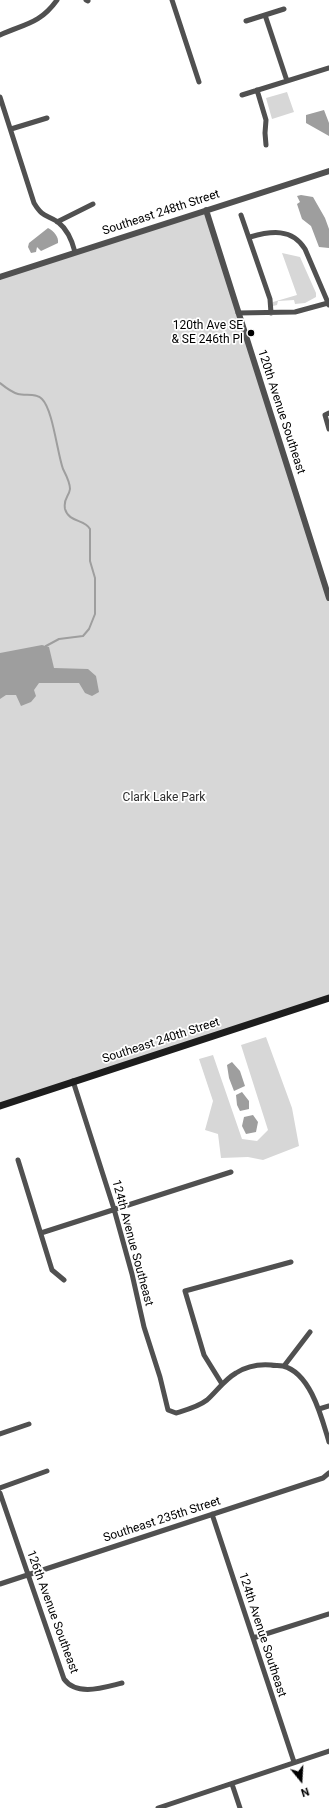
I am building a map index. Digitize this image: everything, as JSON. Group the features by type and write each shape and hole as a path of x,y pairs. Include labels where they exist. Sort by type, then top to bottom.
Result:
{"main road":[{"name":"Southeast 240th Street","path":"0,1106 329,998"}],"street":[{"path":"0,35 37,20 51,8 57,0"},
{"path":"172,0 199,82"},
{"path":"246,21 284,9"},
{"path":"265,15 287,81"},
{"path":"242,95 329,68"},
{"path":"257,90 266,120 264,133 266,145"},
{"path":"0,97 34,202 40,213 57,222 70,235 75,252"},
{"path":"11,129 47,118"},
{"name":"Southeast 248th Street","path":"0,277 329,171"},
{"path":"57,222 93,204"},
{"name":"120th Avenue Southeast","path":"206,210 327,584 329,598"},
{"path":"242,215 270,298 270,313"},
{"path":"238,312 296,312 329,304 300,240 293,235 265,232 250,237"},
{"path":"327,414 329,428"},
{"name":"124th Avenue Southeast","path":"74,1082 114,1209 132,1274 144,1326 160,1377 168,1410 176,1413 196,1406 206,1400 222,1384"},
{"path":"18,1160 52,1270 64,1280"},
{"path":"41,1233 231,1172"},
{"path":"291,1262 185,1291 204,1355 222,1384 236,1373 248,1367 263,1365 284,1366 299,1375 308,1387 319,1409 329,1442"},
{"path":"284,1366 310,1332"},
{"path":"319,1409 329,1406"},
{"path":"0,1434 30,1424"},
{"path":"0,1488 47,1472"},
{"name":"Southeast 235th Street","path":"0,1584 323,1478 329,1473"},
{"name":"126th Avenue Southeast","path":"0,1493 62,1675 67,1683 76,1688 92,1689 122,1683"},
{"name":"124th Avenue Southeast","path":"212,1514 294,1762"},
{"path":"253,1638 329,1614"},
{"path":"158,1808 329,1751"},
{"path":"232,1784 240,1808"}],"green space":[{"path":"287,92 294,112 272,119 266,98"},
{"name":"Clark Lake Park","path":"206,210 329,598 329,998 0,1106 0,277"},
{"path":"282,253 300,257 316,293 316,297 305,303 295,304 294,300 278,301 277,305 273,306 273,302 297,295"},
{"path":"266,1037 292,1108 299,1146 263,1160 248,1157 221,1158 218,1134 205,1130 213,1101 199,1059 213,1055 242,1139 257,1141 268,1130 241,1045"}],"shaded area":[{"path":"324,110 329,123 329,136 306,123 306,115"},
{"path":"301,195 313,197 325,218 329,229 329,248 319,247 311,226 302,219 297,204 300,202 297,196"},
{"path":"48,228 56,234 58,243 41,251 37,247 36,252 31,253 28,247 29,243"},
{"path":"42,645 49,647 54,668 88,669 96,676 99,692 92,696 85,693 79,683 39,683 34,690 36,696 31,702 21,706 16,695 6,695 0,699 0,653"},
{"path":"232,1062 240,1071 245,1086 234,1091 229,1078 227,1065"},
{"path":"242,1092 249,1101 249,1109 240,1111 237,1105 236,1095"},
{"path":"253,1115 258,1122 256,1132 246,1134 242,1126 244,1117"}],"waterway":[{"path":"0,383 15,393 40,397 46,404 52,422 63,469 70,486 65,500 65,509 70,517 85,524 90,529 90,561 95,578 95,614 89,629 83,636 59,639 46,646"}],"place":[{"name":"120th Ave SE & SE 246th Pl","path":"251,333"}]}
